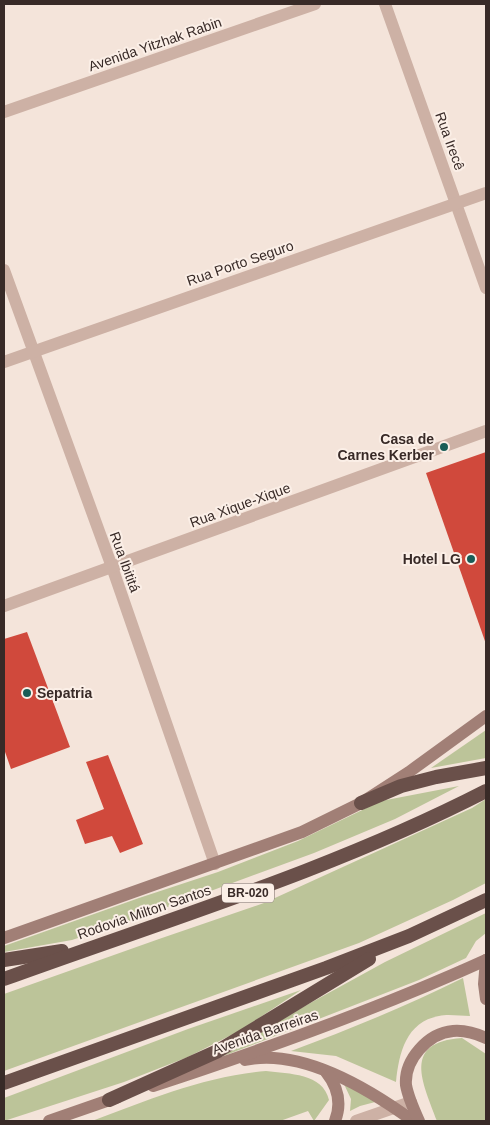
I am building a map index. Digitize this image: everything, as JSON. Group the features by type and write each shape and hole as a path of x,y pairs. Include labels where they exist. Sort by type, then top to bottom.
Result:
{"highway":[{"path":"361,803 401,786 436,777 486,768"},
{"name":"Rodovia Milton Santos","path":"4,979 275,883 401,832 486,791"},
{"path":"4,1083 326,968 409,936 486,900"},
{"path":"109,1100 218,1051 409,936"},
{"path":"4,960 97,945"}],"main road":[{"path":"4,938 302,832 361,803 409,772 486,716"},
{"path":"486,960 484,984 486,999"},
{"name":"Avenida Barreiras","path":"52,1121 361,1014 486,960"},
{"path":"419,1121 411,1102 406,1082 410,1064 419,1049 433,1037 451,1031 470,1031 486,1038"},
{"path":"213,1066 251,1058 270,1058 297,1062 324,1071 371,1092 413,1121"},
{"path":"324,1071 332,1080 338,1092 340,1105 335,1121"}],"street":[{"name":"Avenida Yitzhak Rabin","path":"4,112 315,4"},
{"name":"Rua Irecê","path":"385,4 486,288"},
{"name":"Rua Porto Seguro","path":"4,362 486,193"},
{"name":"Rua Ibititá","path":"4,270 32,352 112,567 215,864"},
{"name":"Rua Xique-Xique","path":"4,606 486,431"},
{"path":"356,1121 411,1102"}],"green space":[{"path":"486,730 486,758 431,768"},
{"path":"459,786 395,819 314,853 132,920 72,940 4,952 4,946 218,872 298,841 381,801"},
{"path":"486,799 486,883 359,943 4,1071 4,994 264,903 472,808"},
{"path":"486,913 486,933 476,941 466,958 419,980 221,1057 303,1007 385,962"},
{"path":"463,978 470,1016 439,1016 428,1019 419,1025 406,1040 399,1060 396,1082 336,1056 291,1051 378,1017"},
{"path":"301,990 241,1030 188,1057 124,1082 4,1121 4,1098 188,1029"},
{"path":"462,1038 486,1054 486,1121 437,1121 426,1093 423,1079 421,1067 424,1056 430,1047 443,1041"},
{"path":"266,1071 304,1076 320,1084 326,1091 329,1100 314,1121 308,1111 280,1121 92,1121 199,1083"},
{"path":"343,1082 379,1101 350,1111 351,1099"}],"building":[{"name":"Hotel LG","path":"486,452 486,644 426,473"},
{"name":"Sepatria","path":"27,632 70,747 11,769 4,749 4,639"},
{"path":"108,755 143,844 120,853 112,836 85,844 76,820 104,809 86,762"}],"place":[{"name":"Casa de Carnes Kerber","path":"444,447"},
{"name":"Hotel LG","path":"471,559"},
{"name":"Sepatria","path":"27,693"}]}
